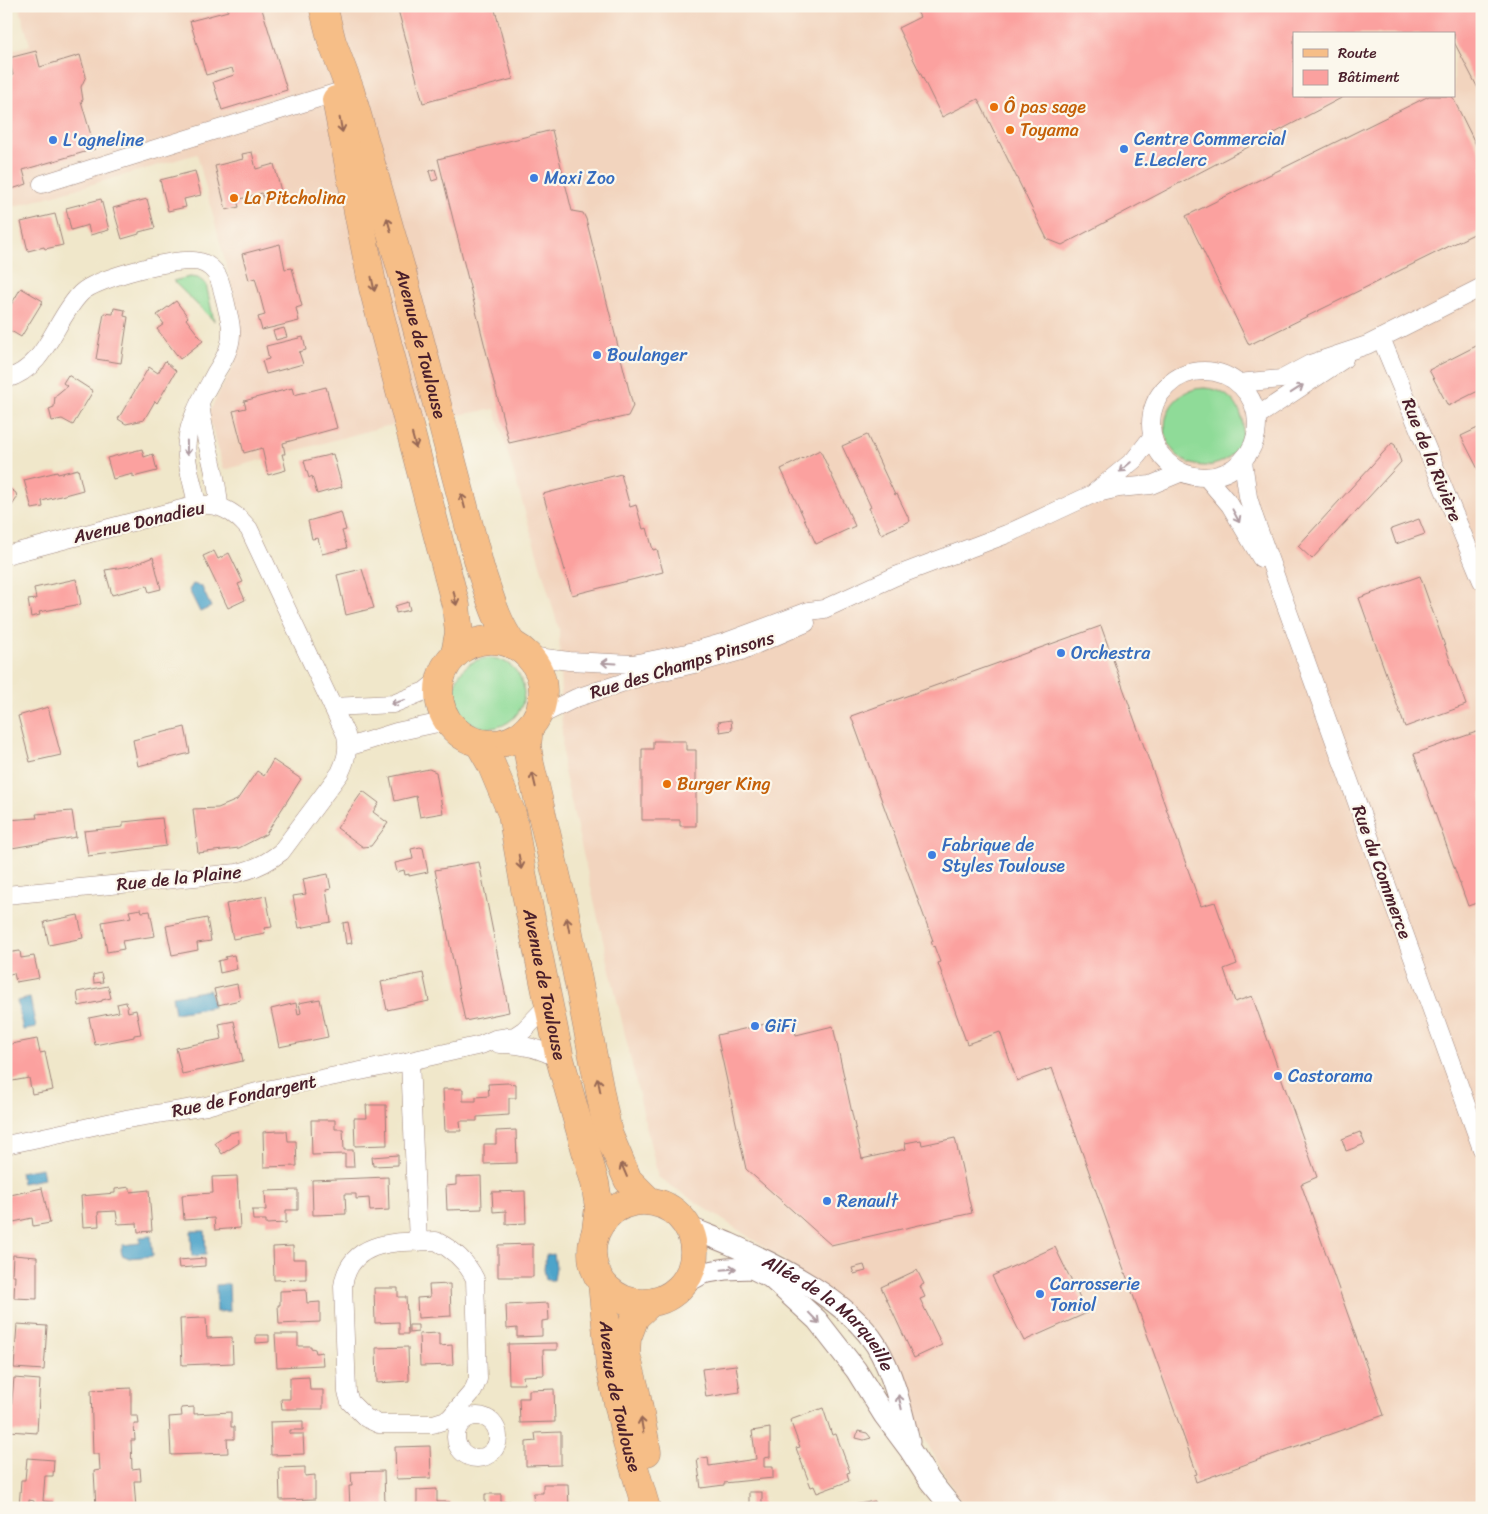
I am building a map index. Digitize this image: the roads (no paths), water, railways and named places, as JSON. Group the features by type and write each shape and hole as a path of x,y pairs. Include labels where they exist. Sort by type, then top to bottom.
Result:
{"main road":[{"name":"Avenue de Toulouse","path":"323,6 332,42 350,90 402,272 481,570 494,610 504,632 521,651"},
{"name":"Avenue de Toulouse","path":"332,42 335,93 373,288 456,606 459,632 455,654"},
{"path":"483,640 498,640 521,651 536,667 541,679 542,704 533,722 514,739 497,744 479,743 461,735 447,721 439,701 440,679 446,665 455,654 468,645 483,640"},
{"name":"Avenue de Toulouse","path":"533,722 527,746 530,764 564,908 608,1132 628,1180 648,1201"},
{"name":"Avenue de Toulouse","path":"479,743 491,764 512,814 525,889 560,1059 595,1183 599,1207 596,1230"},
{"path":"632,1201 661,1203 681,1217 688,1227 694,1250 690,1274 683,1284 668,1296 650,1303 637,1303 624,1299 612,1293 602,1283 595,1271 592,1258 592,1244 596,1230 605,1217 617,1207 632,1201"},
{"name":"Avenue de Toulouse","path":"602,1283 610,1367 627,1443 646,1508"},
{"name":"Avenue de Toulouse","path":"650,1303 635,1317 627,1338 626,1354 636,1393 656,1508"}],"street":[{"path":"42,184 335,93"},
{"path":"6,379 28,369 37,360 72,304 82,292 94,284 142,269 189,260 201,262 216,273 220,280 231,334 229,347 191,419 186,443 197,505"},
{"path":"1257,416 1374,341 1482,287"},
{"path":"1238,383 1282,379 1310,364 1374,341"},
{"name":"Rue de la Rivière","path":"1374,341 1482,581"},
{"path":"1197,371 1221,374 1238,383 1250,398 1257,416 1255,439 1250,452 1243,461 1228,472 1207,478 1193,477 1180,473 1162,457 1152,437 1151,420 1154,405 1165,388 1179,377 1197,371"},
{"path":"200,402 201,418 218,488 219,506"},
{"name":"Rue des Champs Pinsons","path":"1093,494 1134,460 1152,437"},
{"name":"Rue du Commerce","path":"1243,461 1252,511 1482,1149"},
{"name":"Rue des Champs Pinsons","path":"521,651 569,661 633,664 687,653 726,642 808,611 824,609 896,576 1007,534 1093,494 1119,488 1151,486 1180,473"},
{"name":"Rue du Commerce","path":"1207,478 1230,505 1283,596"},
{"name":"Avenue Donadieu","path":"6,555 197,505 219,506 240,519 249,529 333,707"},
{"name":"Rue des Champs Pinsons","path":"533,722 576,698 646,675 741,651 813,620 824,609"},
{"path":"440,679 425,691 393,704 333,707 346,735 348,747 396,732 447,721"},
{"name":"Rue de la Plaine","path":"6,895 238,873 256,868 269,862 281,852 340,772 346,762 348,747"},
{"name":"Rue de Fondargent","path":"6,1145 126,1119 206,1106 515,1036 524,1030 549,1004"},
{"name":"Rue de Fondargent","path":"481,1044 511,1043 544,1050 560,1059"},
{"path":"410,1061 418,1242"},
{"name":"Allée de la Marqueille","path":"688,1227 730,1244 800,1280 837,1304 857,1322 875,1344 888,1367 898,1394 910,1450"},
{"path":"433,1424 467,1411 487,1418 492,1422 498,1432 498,1439 491,1454 482,1458 475,1458 462,1452 456,1440 457,1428 467,1411 478,1379 475,1279 470,1269 448,1247 436,1241 385,1243 371,1248 360,1255 349,1267 345,1275 343,1286 347,1392 350,1402 366,1418 379,1424 433,1424 457,1428"},
{"name":"Allée de la Marqueille","path":"683,1284 703,1274 726,1269 752,1268 770,1277 817,1320 856,1370 884,1415 930,1481 952,1508"}],"water":[{"path":"193,584 201,585 211,607 200,612 189,590"},
{"path":"210,990 213,1007 175,1013 172,996"},
{"path":"30,998 36,1028 23,1030 17,1001"},
{"path":"42,1168 44,1179 22,1183 20,1172"},
{"path":"191,1231 205,1231 206,1255 192,1256"},
{"path":"151,1236 153,1256 129,1258 122,1255 123,1245 140,1243 140,1237"},
{"path":"554,1254 556,1267 554,1280 546,1280 544,1269 546,1255"},
{"path":"229,1284 230,1311 217,1312 216,1285"}],"place":[{"name":"Ô pas sage","path":"994,107"},
{"name":"Toyama","path":"1010,130"},
{"name":"L'agneline","path":"53,140"},
{"name":"Centre Commercial E.Leclerc","path":"1124,149"},
{"name":"Maxi Zoo","path":"534,178"},
{"name":"La Pitcholina","path":"234,198"},
{"name":"Boulanger","path":"597,355"},
{"name":"Orchestra","path":"1061,653"},
{"name":"Burger King","path":"667,784"},
{"name":"Fabrique de Styles Toulouse","path":"932,855"},
{"name":"GiFi","path":"755,1026"},
{"name":"Castorama","path":"1278,1076"},
{"name":"Renault","path":"827,1201"},
{"name":"Carrosserie Toniol","path":"1040,1294"}]}
